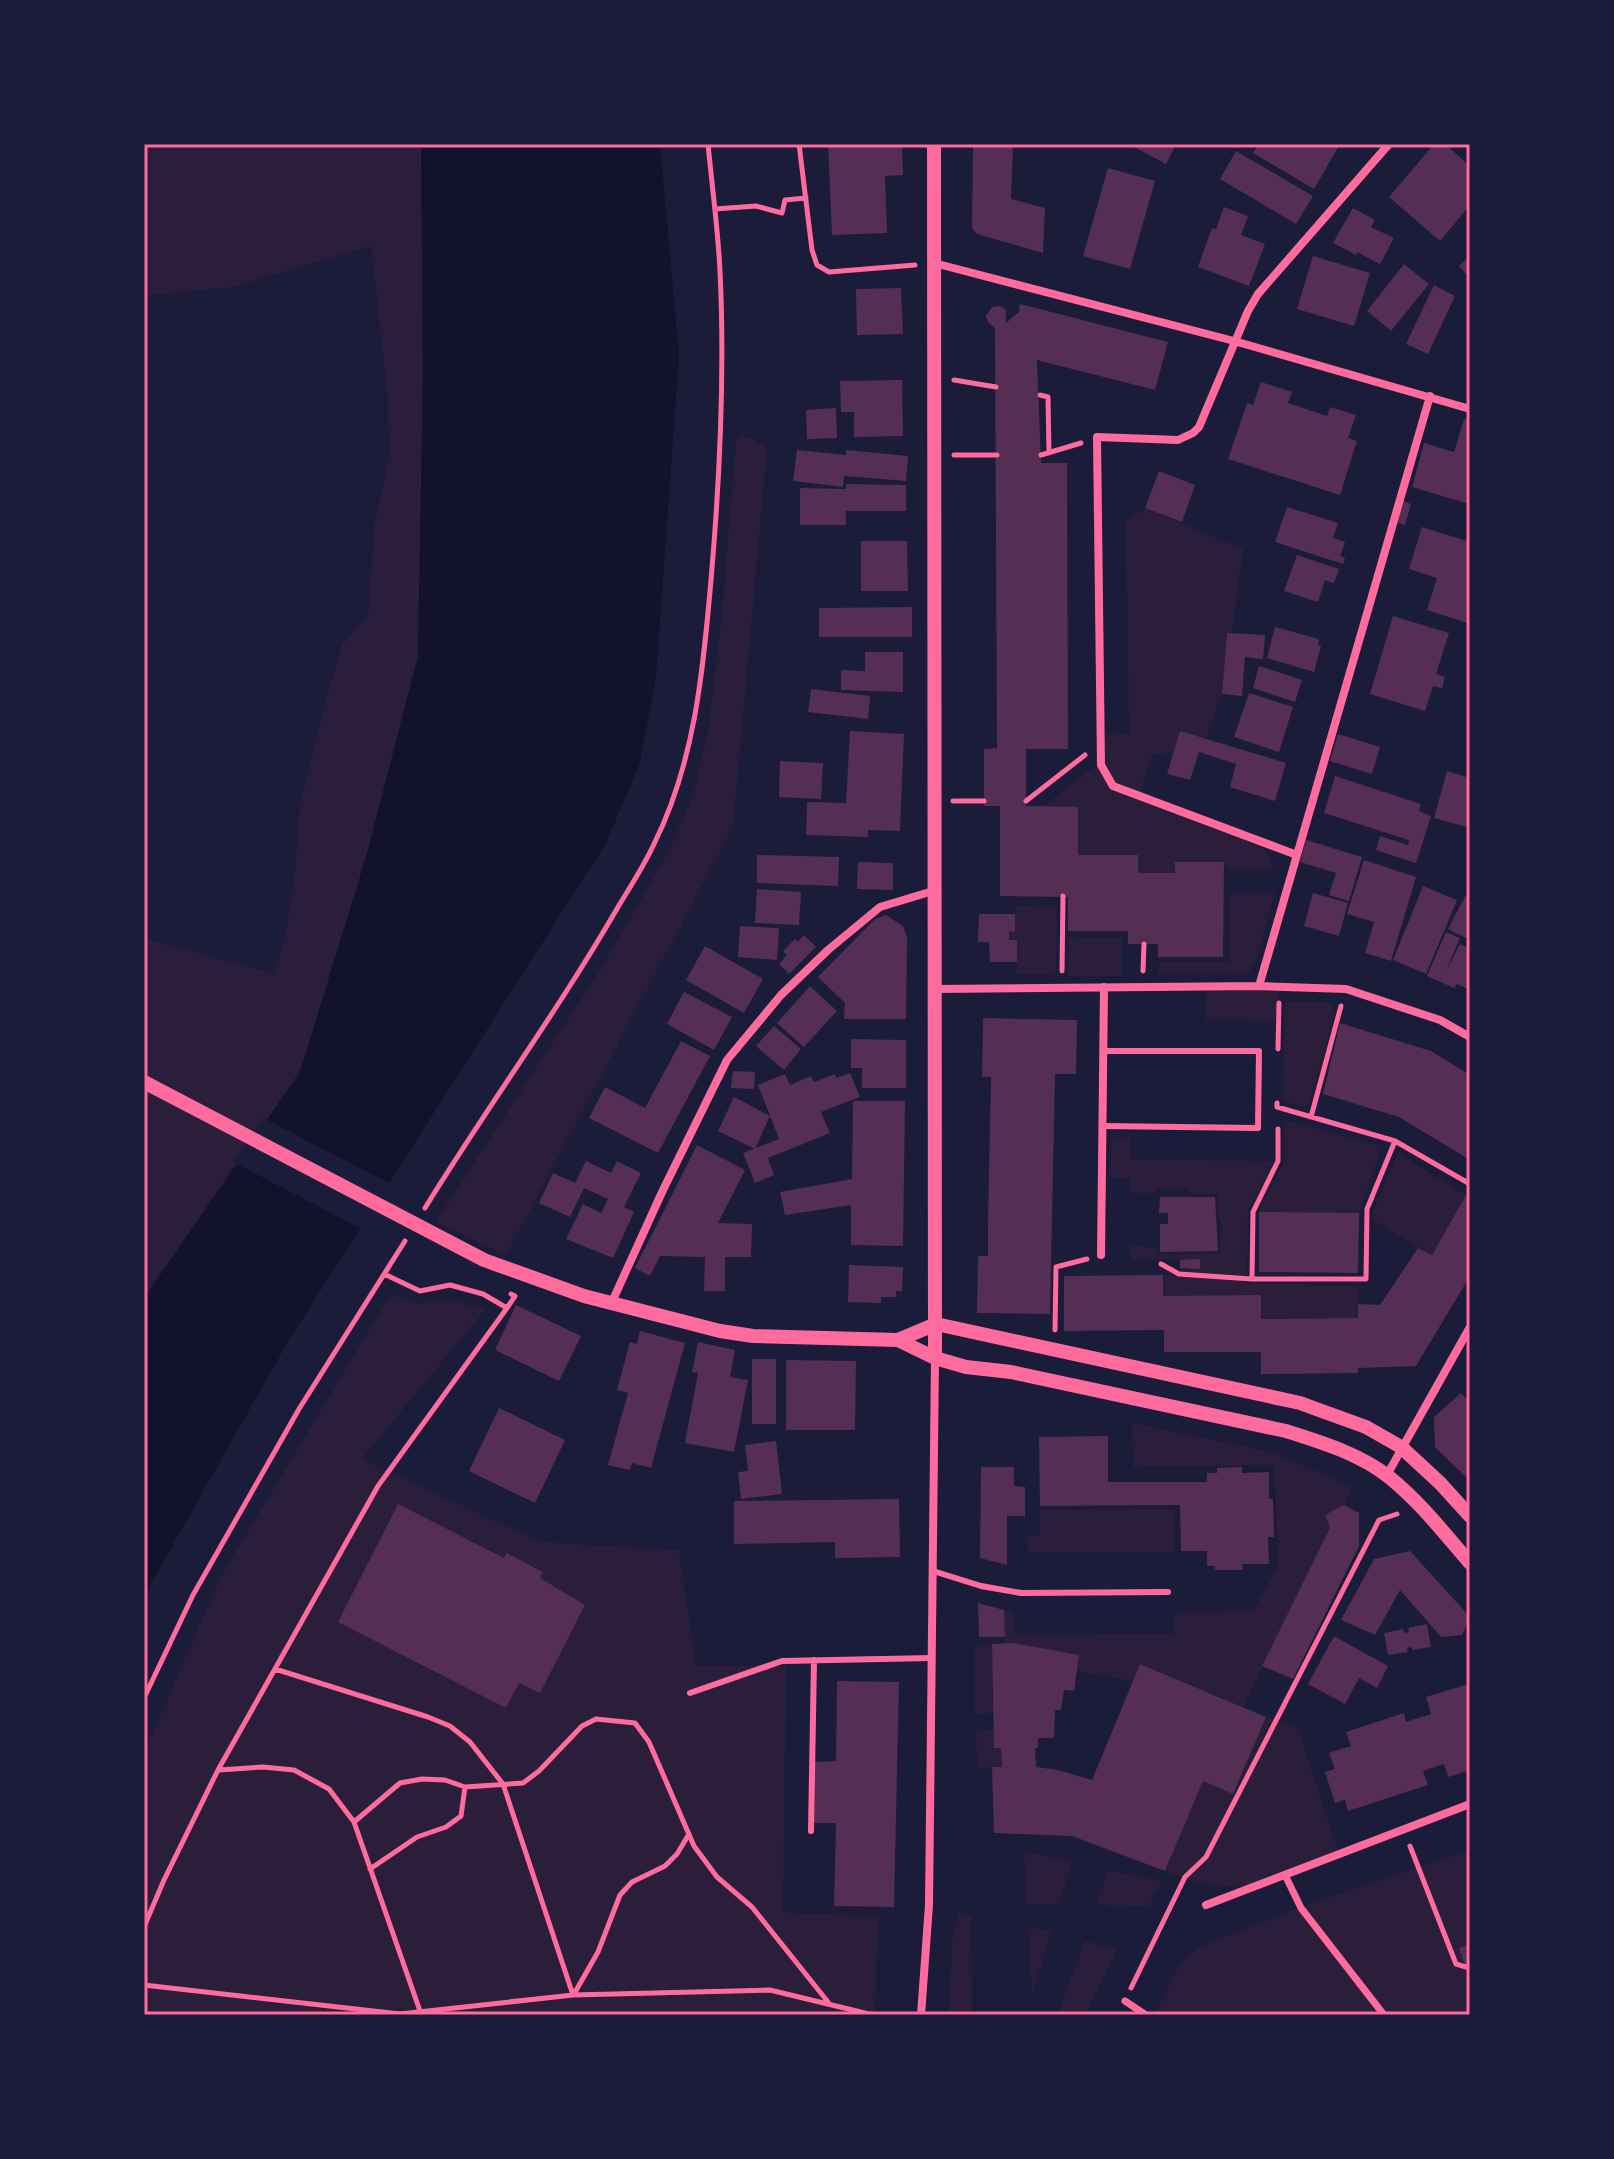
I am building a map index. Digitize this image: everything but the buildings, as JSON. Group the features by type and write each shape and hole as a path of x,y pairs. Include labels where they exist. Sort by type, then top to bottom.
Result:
{"street":[{"path":"921,2015 929,1905 936,1324 934,144"},
{"path":"1297,855 1113,786 1101,765 1097,437 1178,440 1199,427 1234,341 1258,294 1389,144"},
{"path":"934,263 1234,341 1470,409"},
{"path":"1259,986 1430,396"},
{"path":"611,1304 727,1060 781,995 828,950 880,907 933,891"},
{"path":"935,989 1259,986 1346,989 1440,1020 1470,1037"},
{"path":"1101,1255 1104,987"},
{"path":"144,1082 484,1260 611,1304 753,1336 898,1340 935,1358 966,1367 1011,1372 1286,1431 1350,1454 1387,1475 1421,1505 1470,1563"},
{"path":"898,1340 936,1324 1300,1403 1366,1427 1401,1447 1470,1516"},
{"path":"1387,1475 1470,1327"},
{"path":"1206,1905 1470,1804"},
{"path":"1285,1875 1301,1908 1384,2015"},
{"path":"1125,2001 1146,2015"}],"lane":[{"path":"1102,1126 1258,1128 1259,1051 1103,1051"},
{"path":"933,1571 981,1586 1021,1593 1168,1592"},
{"path":"690,1693 782,1661 932,1658"},
{"path":"811,1831 814,1660"}],"path":[{"path":"418,1219 589,957 654,845 677,791 696,714 719,487 720,269 708,144"},
{"path":"799,144 817,265 829,272 934,263"},
{"path":"715,209 756,206 782,213 785,200 806,198"},
{"path":"935,377 996,387"},
{"path":"1040,395 1048,397 1049,453"},
{"path":"1041,455 1097,437"},
{"path":"934,455 997,455"},
{"path":"1026,801 1101,742"},
{"path":"935,801 984,801"},
{"path":"1062,988 1063,896"},
{"path":"1143,987 1144,944"},
{"path":"1278,1064 1279,986"},
{"path":"1311,1117 1346,989"},
{"path":"1252,1279 1253,1212 1278,1161 1277,1093"},
{"path":"1277,1107 1395,1141 1470,1184"},
{"path":"1161,1264 1179,1274 1252,1279 1366,1279 1367,1209 1395,1141"},
{"path":"144,1698 208,1569 299,1409 411,1230"},
{"path":"1054,1351 1056,1267 1101,1255"},
{"path":"144,1927 218,1770 378,1486 507,1308 483,1294 450,1285 420,1291 384,1274"},
{"path":"1125,2001 1185,1877 1206,1857 1379,1520 1421,1505"},
{"path":"275,1669 450,1726 470,1742 503,1784 573,1995"},
{"path":"354,1822 400,1783 422,1779 445,1780 465,1787 523,1783 539,1771 582,1726 596,1719 635,1723 649,1742 694,1846 717,1877 752,1907 829,2003"},
{"path":"218,1770 263,1767 294,1770 329,1789 354,1822 420,2011"},
{"path":"370,1869 417,1837 446,1827 461,1816 465,1787"},
{"path":"1404,1830 1456,1964 1466,1967"},
{"path":"573,1995 598,1952 620,1895 632,1882 665,1866 689,1834"},
{"path":"144,1985 400,2014 573,1995 770,1990 873,2015"},
{"path":"455,2007 461,2015"}],"shaded area":[{"path":"144,144 421,144 423,371 418,657 366,857 300,1072 144,1298 144,939 273,973 284,942 294,883 300,805 326,701 342,644 368,616 374,528 389,457 388,400 371,246 232,287 144,296"},
{"path":"421,144 660,144 679,355 656,676 640,763 606,843 287,1343 144,1596 144,1298 300,1072 366,857 418,657 423,371"},
{"path":"742,436 752,438 767,449 733,827 506,1256 436,1221 602,967 668,853 693,796 708,733 722,614 736,440"},
{"path":"1145,508 1243,549 1232,633 1227,633 1222,694 1206,739 1180,731 1174,752 1152,755 1140,794 1256,840 1270,857 1274,871 1230,871 1224,862 1176,862 1175,873 1138,873 1138,855 1078,855 1042,807 1091,769 1101,765 1101,742 1108,735 1129,734 1126,520"},
{"path":"1275,892 1257,958 1250,971 1239,975 1159,975 1159,962 1229,962 1230,893"},
{"path":"1015,906 1057,907 1056,975 1017,974 1017,941 1009,940 1009,931 1015,931"},
{"path":"1069,937 1122,938 1122,976 1068,976"},
{"path":"1207,986 1279,986 1279,1021 1206,1020"},
{"path":"1291,1001 1327,1002 1335,1013 1310,1103 1306,1107 1287,1103 1283,1095 1284,1007"},
{"path":"1284,1120 1382,1146 1359,1213 1259,1212 1284,1162"},
{"path":"1131,1137 1131,1159 1274,1161 1248,1211 1247,1283 1357,1286 1358,1318 1261,1319 1163,1296 1163,1275 1181,1276 1180,1268 1200,1268 1200,1260 1131,1259 1131,1245 1156,1248 1156,1255 1221,1253 1218,1194 1189,1194 1188,1189 1131,1193 1130,1178 1110,1178 1111,1140"},
{"path":"1398,1153 1466,1195 1432,1255 1372,1220"},
{"path":"391,1294 419,1304 449,1299 485,1310 362,1459 541,1542 679,1550 696,1666 786,1666 783,1912 878,1917 875,2015 144,2015 144,1753 221,1576"},
{"path":"1132,1423 1275,1453 1353,1487 1344,1505 1325,1515 1330,1528 1243,1707 1141,1664 1133,1681 1077,1671 1079,1655 1005,1644 1004,1610 1014,1613 1015,1635 1174,1634 1175,1612 1253,1611 1279,1564 1274,1465 1133,1467"},
{"path":"1174,1509 1175,1552 1028,1552 1027,1536 1040,1535 1040,1510"},
{"path":"992,1644 993,1713 975,1714 975,1645"},
{"path":"1266,1717 1298,1728 1339,1855 1251,1888 1204,1884 1165,1871 1203,1781 1233,1794"},
{"path":"994,1730 994,1748 1001,1748 1002,1767 977,1768 976,1731"},
{"path":"1470,1850 1470,1944 1460,1948 1470,1979 1470,2015 1155,2015 1179,1967 1203,1945 1310,1904"},
{"path":"1024,1851 1072,1861 1059,1905 1026,1904"},
{"path":"1108,1870 1162,1882 1149,1906 1096,1905"},
{"path":"959,1914 971,1916 972,2015 949,2015 952,1940"},
{"path":"1028,1926 1051,1932 1032,1997"},
{"path":"1085,1941 1117,1949 1085,2015 1057,2015"}],"pier":[{"path":"263,1118 393,1185 364,1230 233,1162"}]}
